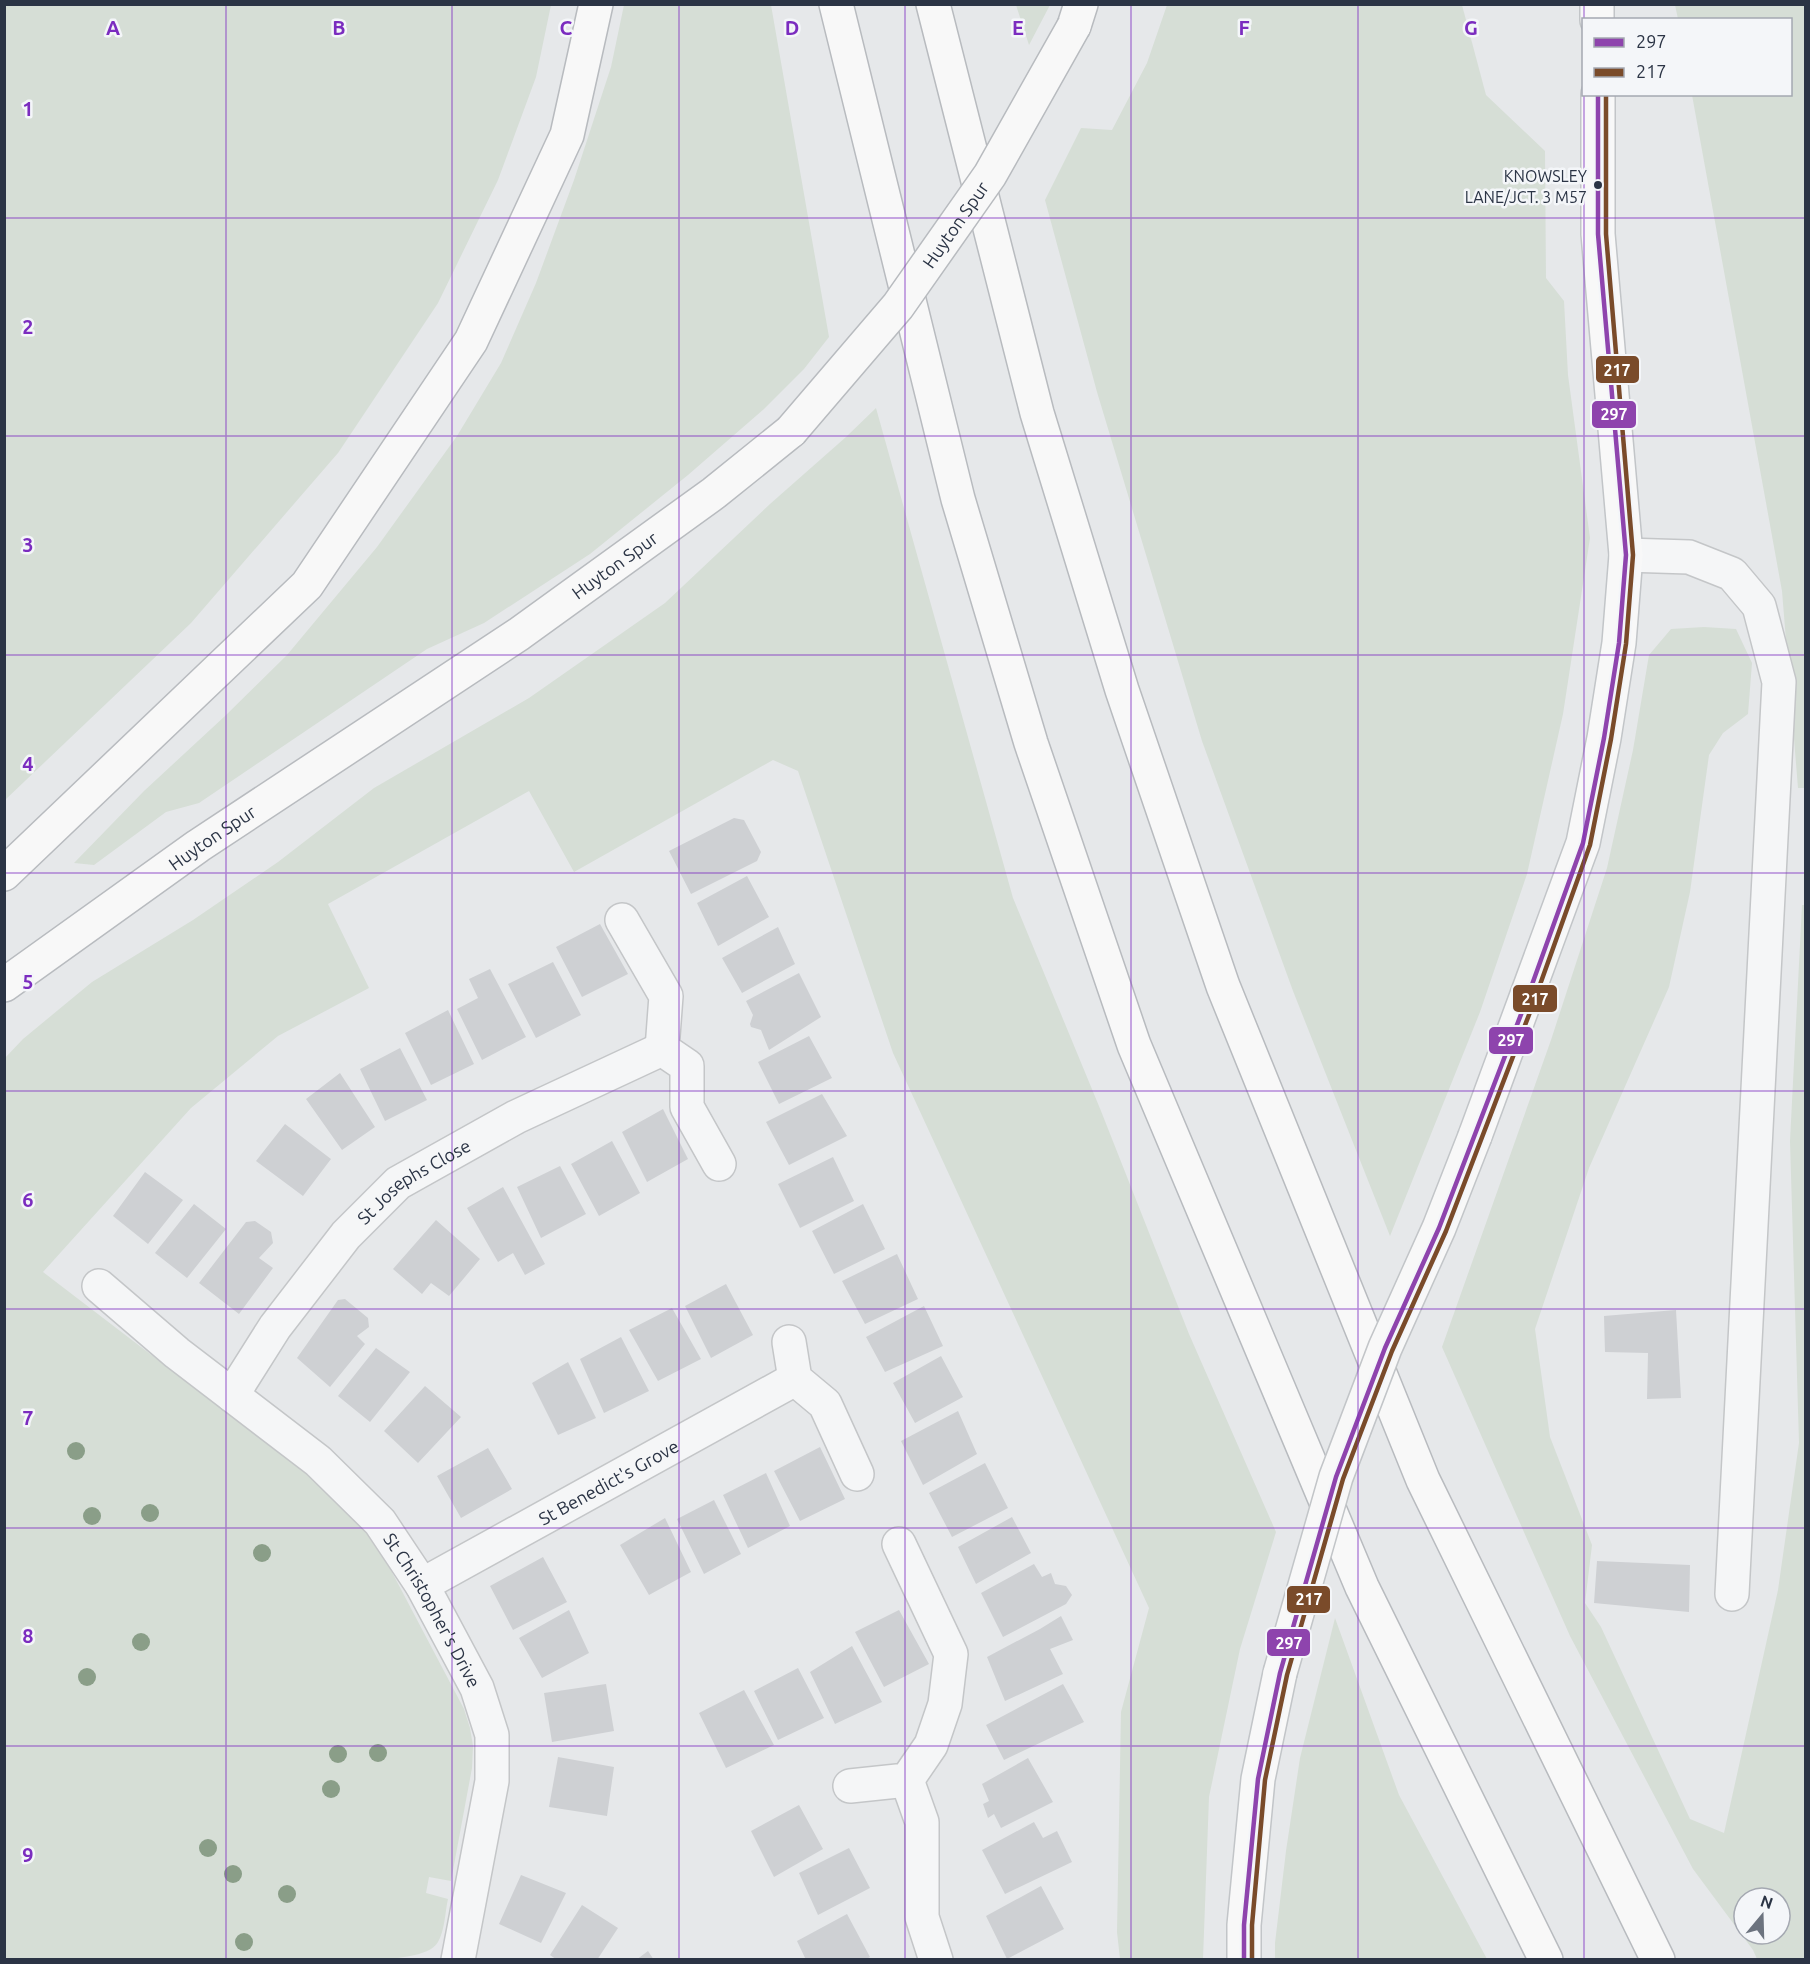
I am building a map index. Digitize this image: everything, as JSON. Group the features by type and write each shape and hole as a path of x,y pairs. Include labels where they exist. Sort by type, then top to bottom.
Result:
{"main road":[{"path":"4,874 307,585 471,341 567,135 596,4"},
{"path":"836,4 958,499 1031,743 1134,1045 1362,1587 1546,1959"},
{"path":"933,4 1037,413 1122,690 1223,986 1423,1480 1658,1959"},
{"name":"Huyton Spur","path":"4,985 198,846 519,634 714,493 791,431 898,306 990,175 1077,15"},
{"path":"1244,1959 1244,1925 1258,1779 1280,1673 1336,1477 1385,1348 1439,1228 1475,1136 1583,843 1610,702 1619,643 1626,555 1599,234 1598,96"}],"street":[{"path":"1626,555 1689,557 1732,574 1759,606 1779,682 1732,1594"},
{"path":"622,920 666,996 674,1057 687,1107 719,1164"},
{"name":"St Josephs Close","path":"232,1395 275,1327 346,1236 398,1183 516,1117 674,1057"},
{"name":"St Christopher's Drive","path":"99,1286 177,1353 318,1461 380,1522 422,1585 477,1688 492,1735 492,1781 458,1959"},
{"path":"789,1342 795,1379 825,1404 857,1474"},
{"name":"St Benedict's Grove","path":"422,1585 795,1379"},
{"path":"850,1786 907,1780 931,1745 945,1704 951,1654 899,1544"},
{"path":"907,1780 922,1822 922,1917 936,1959"}],"shaded area":[{"path":"4,5 551,5 536,77 498,180 438,303 338,453 191,623 5,800"},
{"path":"624,5 771,5 829,337 804,369 764,409 688,475 590,554 484,623 427,649 199,803 166,812 94,865 74,863 144,791 287,655 377,547 457,436 501,363 536,283 574,180 611,67"},
{"path":"1016,5 1050,5 1029,45"},
{"path":"1167,5 1462,5 1486,95 1545,151 1546,278 1564,301 1568,375 1590,538 1563,714 1527,874 1480,1012 1390,1236 1293,991 1202,741 1097,392 1045,200 1081,128 1112,130 1147,63"},
{"path":"1675,5 1805,5 1805,788 1798,788 1782,591 1692,96 1792,96 1792,18 1678,18"},
{"path":"876,408 1013,898 1101,1111 1189,1334 1276,1532 1240,1649 1209,1797 1203,1959 1120,1959 1117,1932 1121,1712 1149,1608 893,1053 798,771 773,760 574,872 529,791 328,904 369,988 278,1036 191,1108 43,1272 345,1503 375,1540 464,1709 473,1746 472,1768 451,1881 429,1877 426,1893 448,1899 438,1942 427,1951 418,1954 374,1960 5,1959 4,1059 23,1039 92,982 193,920 278,862 374,788 529,698 665,603"},
{"path":"1704,627 1736,629 1752,663 1748,714 1723,733 1709,755 1690,892 1669,987 1589,1168 1535,1329 1550,1437 1592,1545 1585,1603 1601,1627 1690,1819 1724,1833 1778,1590 1799,1443 1790,1141 1802,905 1805,905 1805,1959 1757,1959 1750,1946 1792,1946 1792,1886 1732,1886 1732,1922 1693,1869 1570,1636 1442,1347 1551,1040 1607,868 1633,750 1649,655 1671,629"},
{"path":"1335,1618 1399,1795 1487,1959 1275,1959 1286,1851 1300,1758"}],"building":[{"path":"734,818 744,820 761,852 757,861 691,894 669,851"},
{"path":"747,876 769,917 718,946 697,903"},
{"path":"600,924 628,974 582,997 556,947"},
{"path":"778,927 795,964 742,993 722,958"},
{"path":"553,962 581,1015 536,1038 508,984"},
{"path":"490,969 526,1037 482,1060 457,1009 478,998 469,979"},
{"path":"799,973 821,1017 769,1050 761,1030 751,1027 753,1015 746,1001"},
{"path":"448,1010 474,1064 431,1085 405,1033"},
{"path":"809,1036 832,1078 779,1104 758,1062"},
{"path":"400,1048 427,1100 385,1121 360,1069"},
{"path":"340,1073 375,1127 342,1150 306,1099"},
{"path":"822,1094 847,1136 789,1165 766,1122"},
{"path":"663,1109 688,1159 647,1182 622,1132"},
{"path":"285,1124 331,1159 303,1196 256,1161"},
{"path":"612,1141 640,1193 599,1216 571,1164"},
{"path":"833,1157 854,1201 800,1228 778,1184"},
{"path":"560,1166 586,1214 541,1238 517,1187"},
{"path":"145,1172 183,1200 148,1244 113,1216"},
{"path":"503,1187 545,1264 525,1275 513,1253 498,1262 467,1208"},
{"path":"194,1204 226,1229 187,1278 155,1253"},
{"path":"863,1204 885,1249 834,1274 812,1231"},
{"path":"436,1220 480,1259 449,1296 431,1283 422,1294 393,1269"},
{"path":"255,1221 271,1232 273,1243 259,1258 273,1268 239,1314 199,1283 246,1222"},
{"path":"897,1254 918,1299 865,1324 842,1281"},
{"path":"726,1284 753,1335 711,1358 685,1306"},
{"path":"345,1299 368,1318 369,1327 357,1336 365,1344 330,1387 297,1358 338,1300"},
{"path":"924,1306 943,1346 885,1372 866,1337"},
{"path":"672,1308 701,1359 658,1381 629,1330"},
{"path":"1676,1310 1681,1398 1647,1399 1648,1353 1605,1352 1604,1316"},
{"path":"621,1337 649,1391 604,1413 580,1359"},
{"path":"376,1348 410,1372 370,1422 338,1396"},
{"path":"941,1356 963,1397 915,1423 893,1383"},
{"path":"568,1362 596,1418 558,1435 532,1383"},
{"path":"425,1386 461,1417 418,1463 384,1431"},
{"path":"958,1411 977,1454 923,1485 901,1441"},
{"path":"820,1447 845,1499 800,1521 774,1471"},
{"path":"488,1448 512,1489 461,1518 437,1476"},
{"path":"985,1463 1008,1508 952,1537 929,1493"},
{"path":"766,1473 790,1526 748,1548 723,1495"},
{"path":"714,1500 741,1554 704,1574 677,1519"},
{"path":"1012,1517 1031,1553 976,1584 958,1547"},
{"path":"665,1518 691,1572 649,1595 620,1545"},
{"path":"543,1557 567,1602 513,1630 490,1586"},
{"path":"1597,1561 1690,1565 1689,1612 1594,1603"},
{"path":"1034,1564 1042,1577 1051,1573 1055,1584 1066,1586 1072,1595 1066,1604 1003,1637 981,1593"},
{"path":"569,1610 589,1653 542,1678 519,1638"},
{"path":"899,1610 929,1664 884,1687 855,1632"},
{"path":"1061,1616 1073,1640 1050,1649 1063,1674 1005,1701 987,1657"},
{"path":"852,1646 882,1702 835,1724 810,1672"},
{"path":"798,1668 824,1718 778,1740 754,1691"},
{"path":"606,1684 614,1731 552,1742 544,1693"},
{"path":"1063,1684 1084,1722 1004,1760 986,1725"},
{"path":"744,1690 774,1745 726,1768 699,1713"},
{"path":"558,1757 614,1767 607,1816 549,1807"},
{"path":"1028,1758 1053,1802 1001,1828 994,1814 988,1818 983,1804 989,1801 982,1784"},
{"path":"799,1805 823,1849 774,1877 751,1831"},
{"path":"1034,1822 1043,1838 1057,1831 1072,1862 1005,1894 982,1850"},
{"path":"849,1848 870,1888 818,1915 799,1873"},
{"path":"521,1875 566,1893 541,1943 499,1924"},
{"path":"1041,1886 1064,1929 1007,1959 986,1916"},
{"path":"582,1905 618,1928 597,1960 557,1960 550,1955"},
{"path":"847,1914 870,1957 865,1960 806,1960 797,1941"},
{"path":"648,1951 654,1960 636,1960"}],"transit line":[{"name":"297","path":"1244,1960 1244,1925 1258,1779 1280,1673 1336,1477 1385,1348 1439,1228 1525,1004 1583,843 1604,738 1619,643 1626,555 1598,234 1598,96"},
{"name":"217","path":"1252,1960 1252,1925 1265,1780 1287,1675 1343,1479 1392,1351 1446,1231 1532,1007 1590,845 1611,739 1626,644 1633,555 1606,234 1606,96"}],"place":[{"name":"KNOWSLEY LANE/JCT. 3 M57","path":"1598,185"}]}
